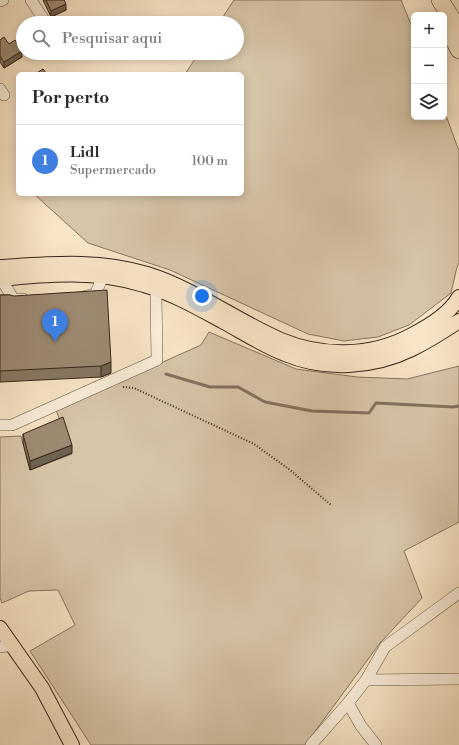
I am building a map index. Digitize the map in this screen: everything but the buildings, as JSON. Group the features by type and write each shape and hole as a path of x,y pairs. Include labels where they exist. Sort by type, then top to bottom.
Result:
{"highway":[{"path":"434,0 440,12"},
{"path":"440,0 459,30"},
{"path":"447,26 459,50"}],"main road":[{"path":"0,275 68,263 100,264 132,270 177,285 280,340 307,349 336,352 350,352 378,348 406,338 418,332 446,313 459,297"},
{"path":"0,275 68,274 103,276 129,281 158,290 198,308 281,352 296,358 335,365 366,363 396,356 425,342 459,321"},
{"path":"0,628 6,646 42,688 72,745"}],"street":[{"path":"31,0 41,16"},
{"path":"0,275 14,300 38,299"},
{"path":"76,296 92,299 103,276"},
{"path":"0,425 12,425 157,360 156,295 158,290"},
{"path":"311,745 366,680 385,647 459,593"},
{"path":"366,680 459,679"},
{"path":"348,703 361,726 376,745"}],"path":[{"path":"121,387 134,388 254,444 290,470 331,505"}],"shaded area":[{"path":"234,0 401,0 411,25 411,120 447,120 447,118 459,151 459,263 451,293 409,325 378,337 344,341 308,334 170,270 88,243 36,196 244,196 244,72 186,72 194,60 244,60 244,16 224,16"},
{"path":"209,332 296,369 357,377 407,379 459,366 459,522 404,551 422,598 380,643 305,745 91,745 30,651 75,625 58,590 29,591 2,603 0,598 0,437 21,436 30,470 72,454 56,410 201,345"}],"waterway":[{"path":"166,374 210,387 238,387 265,402 312,411 369,413 376,403 453,407 459,406"}],"place":[{"name":"Lidl","path":"55,342"}]}
